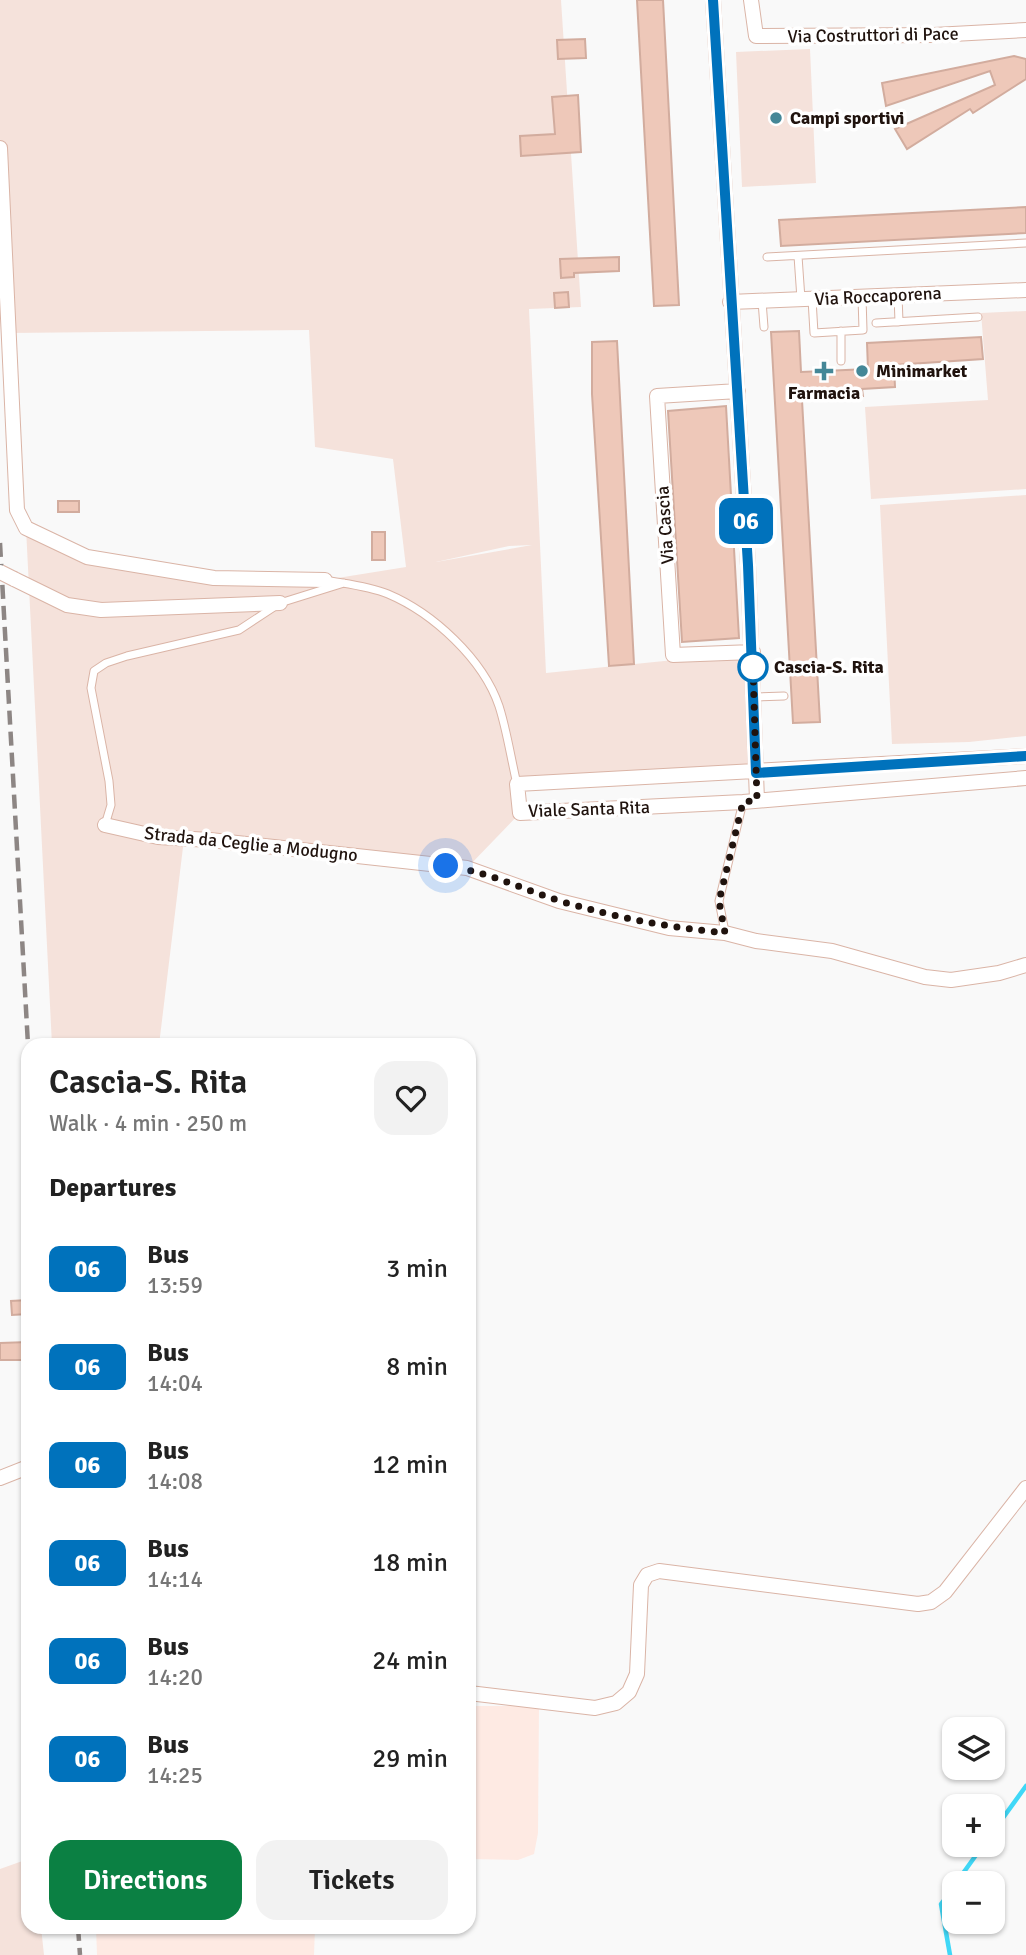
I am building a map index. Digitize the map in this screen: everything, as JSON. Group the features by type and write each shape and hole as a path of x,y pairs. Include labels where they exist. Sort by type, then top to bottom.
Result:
{"street":[{"path":"713,0 753,652 756,773 750,801"},
{"name":"Via Costruttori di Pace","path":"751,0 756,36 934,35 1026,30"},
{"path":"0,148 17,510 26,528 87,557 214,578 325,580"},
{"name":"Via Roccaporena","path":"730,302 1026,289"},
{"name":"Via Cascia","path":"738,391 657,396 662,490 673,655 753,652"},
{"path":"0,572 67,605 101,610 280,603"},
{"name":"Viale Santa Rita","path":"1026,756 756,773 517,784 520,813 750,801 1026,778"},
{"path":"999,758 999,780"},
{"name":"Strada da Ceglie a Modugno","path":"105,825 158,837 209,840 467,869 559,901 668,928 725,933 757,941 832,951 925,977 951,980 999,973 1026,965"},
{"path":"0,1478 21,1470"},
{"path":"476,1694 594,1708 616,1703 629,1692 636,1674 641,1585 647,1576 659,1571 918,1604 932,1602 953,1582 1026,1488"}],"lane":[{"path":"767,257 1026,243"},
{"path":"798,256 814,333 863,330 862,297"},
{"path":"898,295 900,322"},
{"path":"762,301 764,327"},
{"path":"876,323 978,317"},
{"path":"841,331 841,361"},
{"path":"325,580 387,594 425,614 478,668 499,705 517,784"},
{"path":"280,603 344,583"},
{"name":"Strada da Ceglie a Modugno","path":"105,825 111,805 91,688 94,671 106,663 127,656 239,630 280,603"},
{"path":"754,697 784,696"},
{"path":"725,933 719,901 750,801"}],"shaded area":[{"path":"0,0 561,0 581,307 529,309 546,673 753,652 756,773 517,784 520,813 467,868 184,839 160,1038 52,1038 26,528 87,557 214,578 325,580 406,567 393,459 315,447 309,330 9,333 0,138","holes":["532,545 436,562 509,546"]},
{"name":"Campi sportivi","path":"810,49 816,183 742,187 736,52"},
{"path":"1026,311 1026,489 871,499 865,407 988,400 981,313"},
{"path":"1026,495 1026,736 969,742 892,744 880,505"},
{"path":"476,1706 539,1706 538,1833 534,1854 518,1860 476,1859"},
{"path":"21,1862 21,1934 42,1934 44,1955 0,1955 0,1869"},
{"path":"96,1934 315,1934 314,1955 97,1955"}],"building":[{"path":"637,0 663,0 679,305 654,306"},
{"path":"585,39 586,58 558,59 557,40"},
{"path":"1014,56 1026,59 1026,79 973,113 970,109 907,149 895,129 995,85 990,71 886,106 882,83"},
{"path":"578,95 581,152 521,156 520,136 555,134 552,97"},
{"path":"1026,207 1026,233 781,246 779,220"},
{"path":"619,257 619,271 574,273 574,277 561,278 560,259"},
{"path":"568,292 569,307 555,308 554,293"},
{"path":"799,331 801,372 868,369 867,343 981,337 983,359 894,365 895,387 862,389 863,396 802,400 820,722 793,723 771,332"},
{"path":"617,341 634,664 609,666 592,394 592,342"},
{"path":"726,406 739,638 682,642 668,411"},
{"path":"58,501 79,501 79,512 58,512"},
{"path":"372,532 385,532 385,560 372,560"},
{"path":"21,1300 21,1314 12,1315 11,1301"},
{"path":"21,1342 21,1360 0,1360 0,1343"}],"waterway":[{"path":"1005,1815 1026,1786"},
{"path":"965,1871 975,1857"},
{"path":"942,1903 942,1910"},
{"path":"946,1934 950,1955"}],"railway":[{"path":"0,543 28,1038"},
{"path":"78,1934 80,1955"}],"bus line":[{"name":"06","path":"713,0 753,652 756,773 1026,756"}],"place":[{"name":"Campi sportivi","path":"776,118"},
{"name":"Farmacia","path":"824,371"},
{"name":"Minimarket","path":"862,371"},
{"name":"Cascia-S. Rita","path":"753,667"}],"route":[{"path":"446,866 467,869 559,901 668,928 725,933 720,919 719,901 743,802 757,800 753,667"}]}
